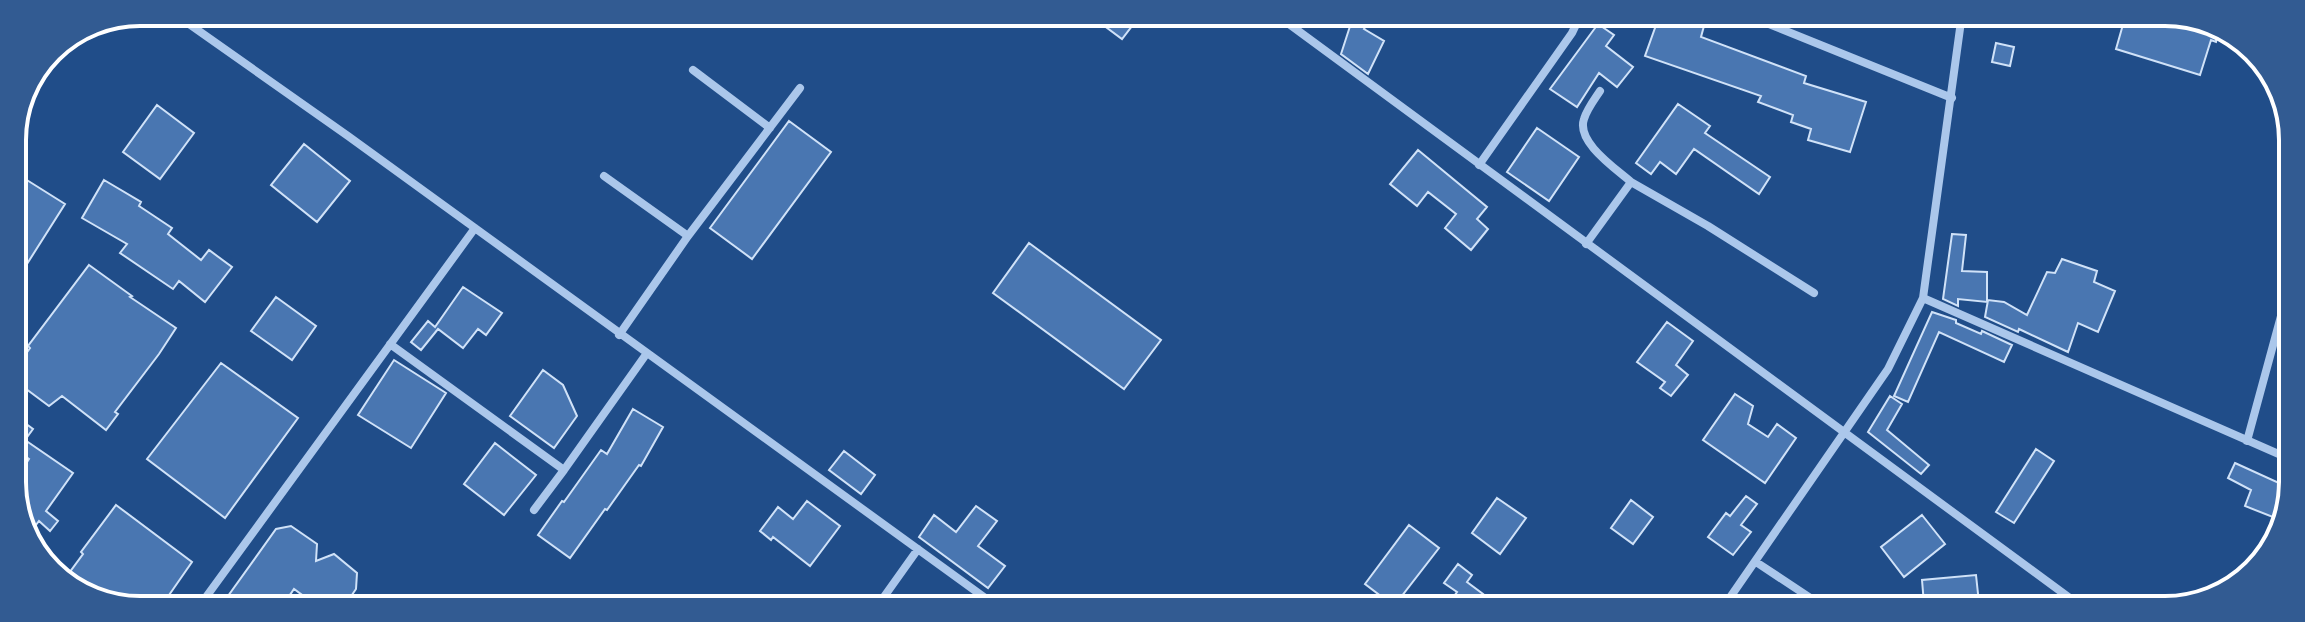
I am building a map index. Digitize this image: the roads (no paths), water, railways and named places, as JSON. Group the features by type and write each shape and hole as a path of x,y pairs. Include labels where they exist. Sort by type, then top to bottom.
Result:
{"street":[{"path":"192,26 983,596"},
{"path":"1292,26 2067,596"},
{"path":"1479,165 1575,26"},
{"path":"1774,26 1952,98"},
{"path":"1731,596 1888,369 1923,298 1952,98 1959,26"},
{"path":"693,70 770,128"},
{"path":"619,335 688,236 800,88"},
{"path":"1600,91 1582,121 1583,134 1596,151 1631,182 1814,293"},
{"path":"604,176 688,236"},
{"path":"1586,244 1631,182"},
{"path":"207,596 475,228"},
{"path":"1923,298 2279,454"},
{"path":"2247,441 2279,323"},
{"path":"390,344 564,470"},
{"path":"534,510 647,353"},
{"path":"885,596 918,549"},
{"path":"1756,562 1807,596"}]}
